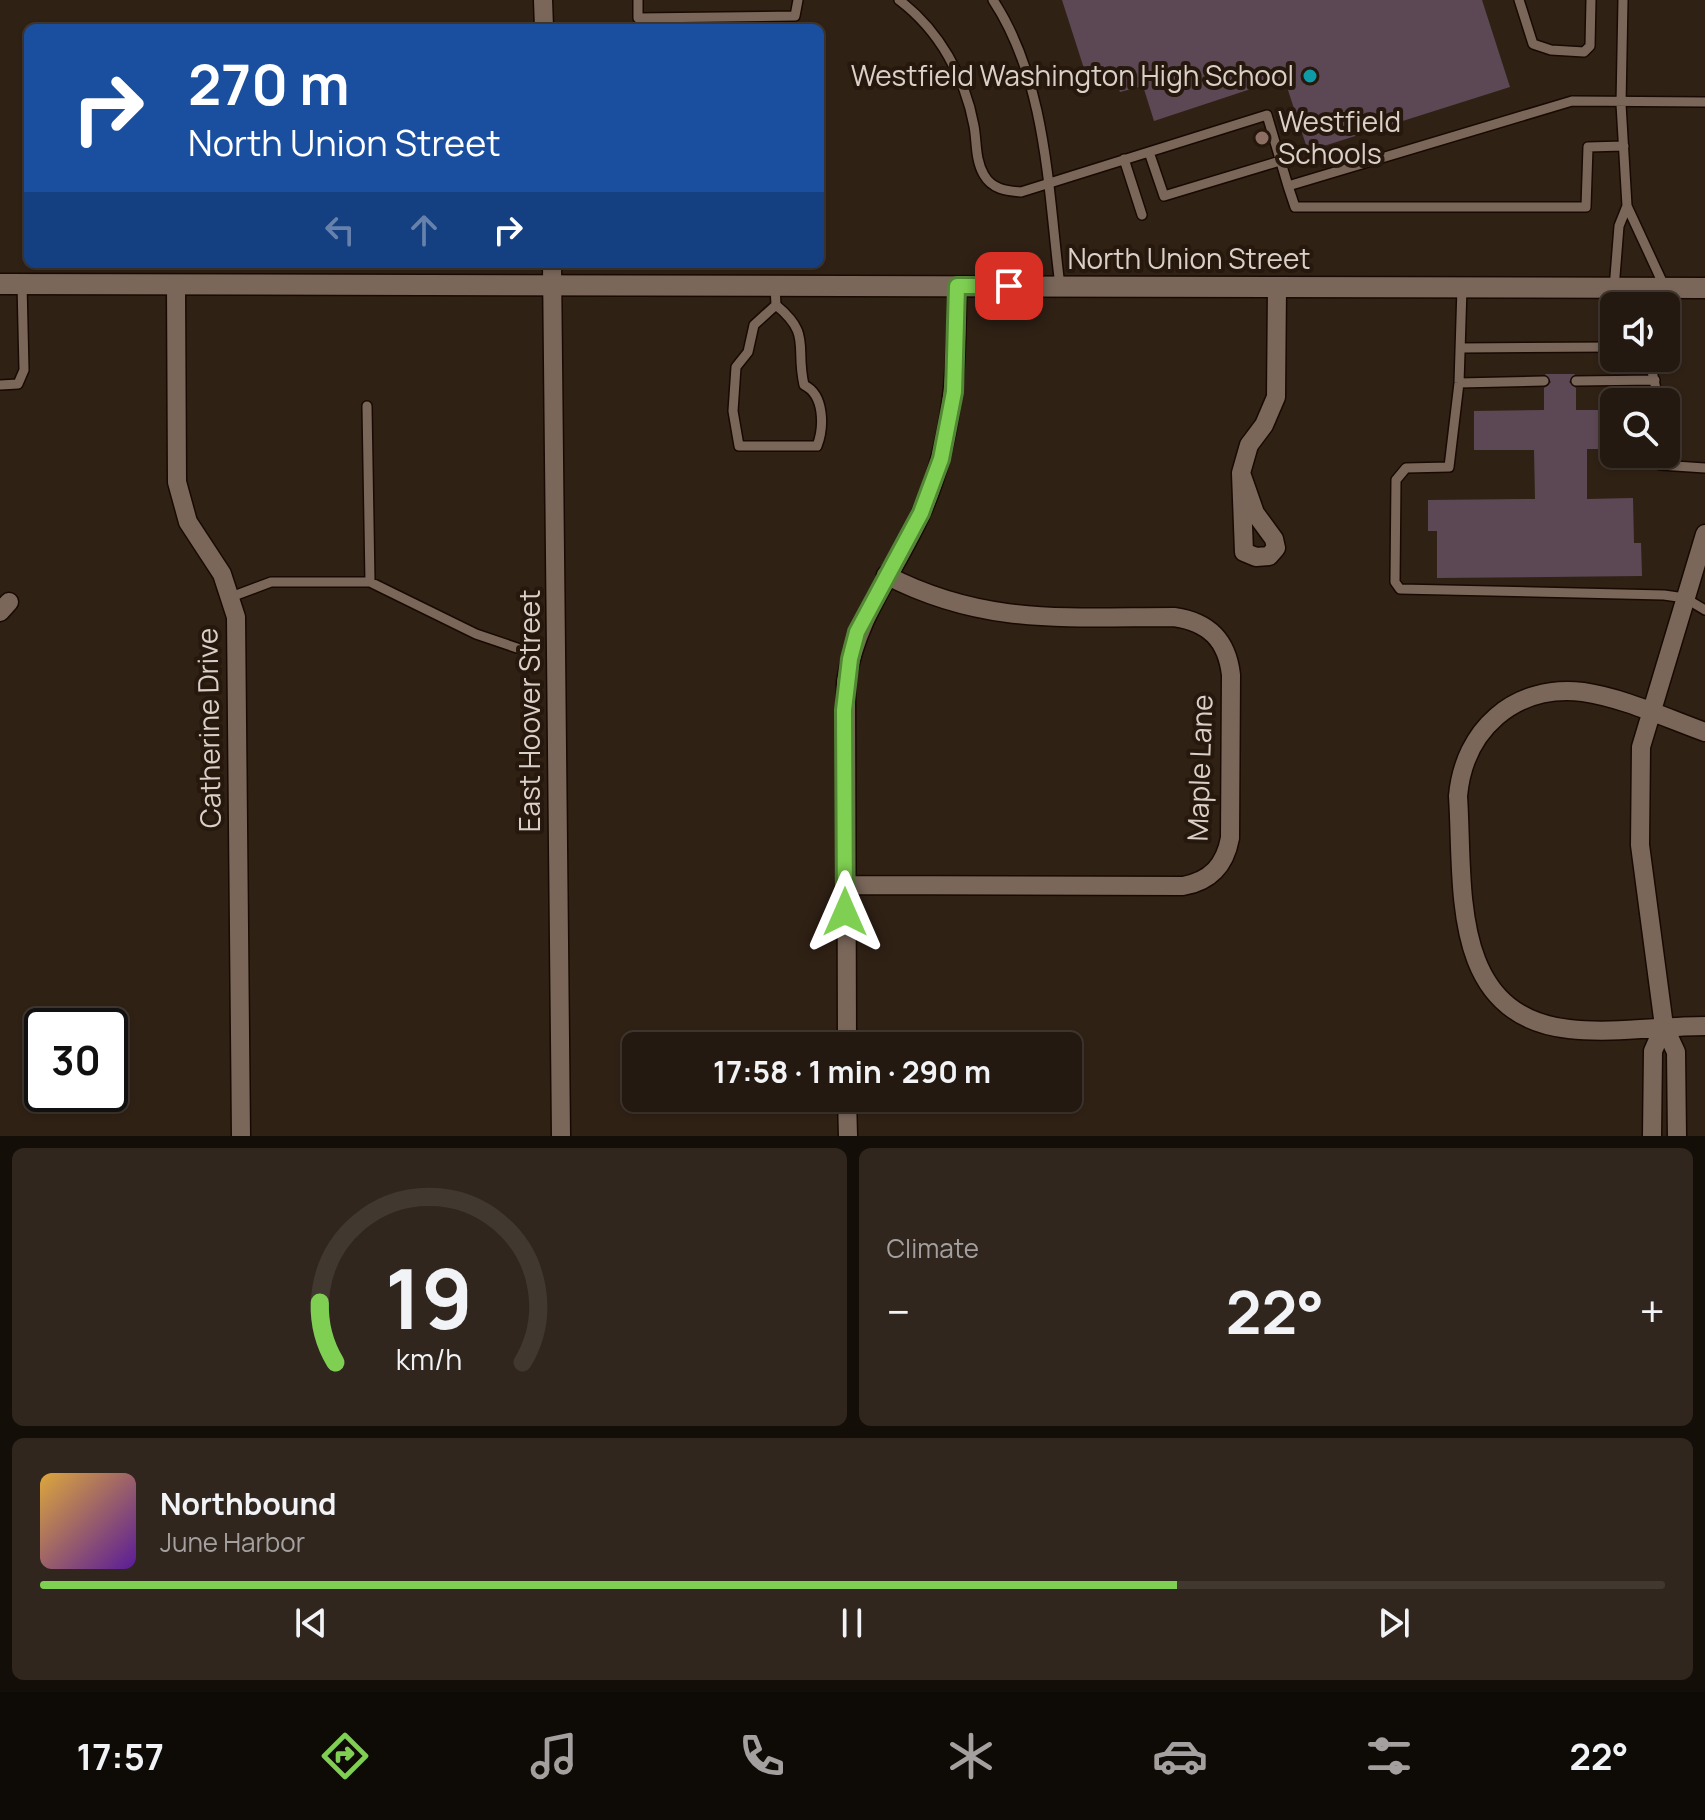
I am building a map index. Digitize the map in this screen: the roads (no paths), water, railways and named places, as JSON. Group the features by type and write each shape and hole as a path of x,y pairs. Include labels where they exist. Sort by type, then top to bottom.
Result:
{"street":[{"path":"543,0 544,24"},
{"name":"East Hoover Street","path":"552,268 561,1136"},
{"name":"North Union Street","path":"0,284 553,285 776,296 957,286 1705,288"},
{"name":"Catherine Drive","path":"176,285 177,482 188,522 222,574 231,597 237,643 241,1136"},
{"path":"847,1032 846,682 857,632 921,513 941,459 954,392 957,286"},
{"path":"1241,473 1249,445 1264,425 1276,397 1277,287"},
{"path":"1677,1136 1676,1052 1664,1026 1640,845 1641,747 1649,712 1705,534"},
{"name":"Maple Lane","path":"845,885 1183,886 1195,884 1216,871 1223,863 1230,838 1231,675 1225,650 1211,630 1200,622 1174,617 989,613 918,592 886,575"},
{"path":"1705,732 1585,692 1544,694 1502,712 1469,749 1460,769 1458,796 1468,937 1472,956 1490,988 1516,1012 1553,1027 1573,1030 1705,1026"},
{"path":"1652,1136 1653,1051 1664,1026"},
{"path":"847,1112 848,1136"}],"lane":[{"path":"638,0 638,18 795,16 798,0"},
{"path":"899,0 932,34 958,71 975,126 983,174 992,185 1021,192 1267,115 1295,207 1586,207 1588,147 1624,146"},
{"path":"993,0 1006,20 1028,76 1047,183 1060,286"},
{"path":"1519,0 1533,44 1551,50 1584,52 1590,46 1591,0"},
{"path":"1623,0 1621,104 1627,206 1665,288"},
{"path":"1288,186 1572,101 1621,104 1705,102"},
{"path":"1149,152 1164,196 1280,161"},
{"path":"1124,159 1142,215"},
{"path":"1614,289 1619,226 1627,206"},
{"path":"0,385 18,384 24,370 22,284"},
{"path":"1462,288 1459,383 1449,467 1406,468 1396,480 1395,582 1400,589 1685,598 1705,610"},
{"path":"776,296 801,335 804,385 811,388 821,407 817,446 739,446 735,435 736,367 748,352 754,325 776,296"},
{"path":"1460,348 1600,347"},
{"path":"1653,372 1656,388"},
{"path":"1576,381 1655,380"},
{"path":"1459,383 1544,381"},
{"path":"367,406 370,582"},
{"path":"1680,466 1705,468"},
{"path":"231,597 271,582 370,582 476,634 517,648"}],"place":[{"name":"Westfield Washington High School","path":"1310,76"},
{"name":"Westfield Schools","path":"1262,138"}]}
